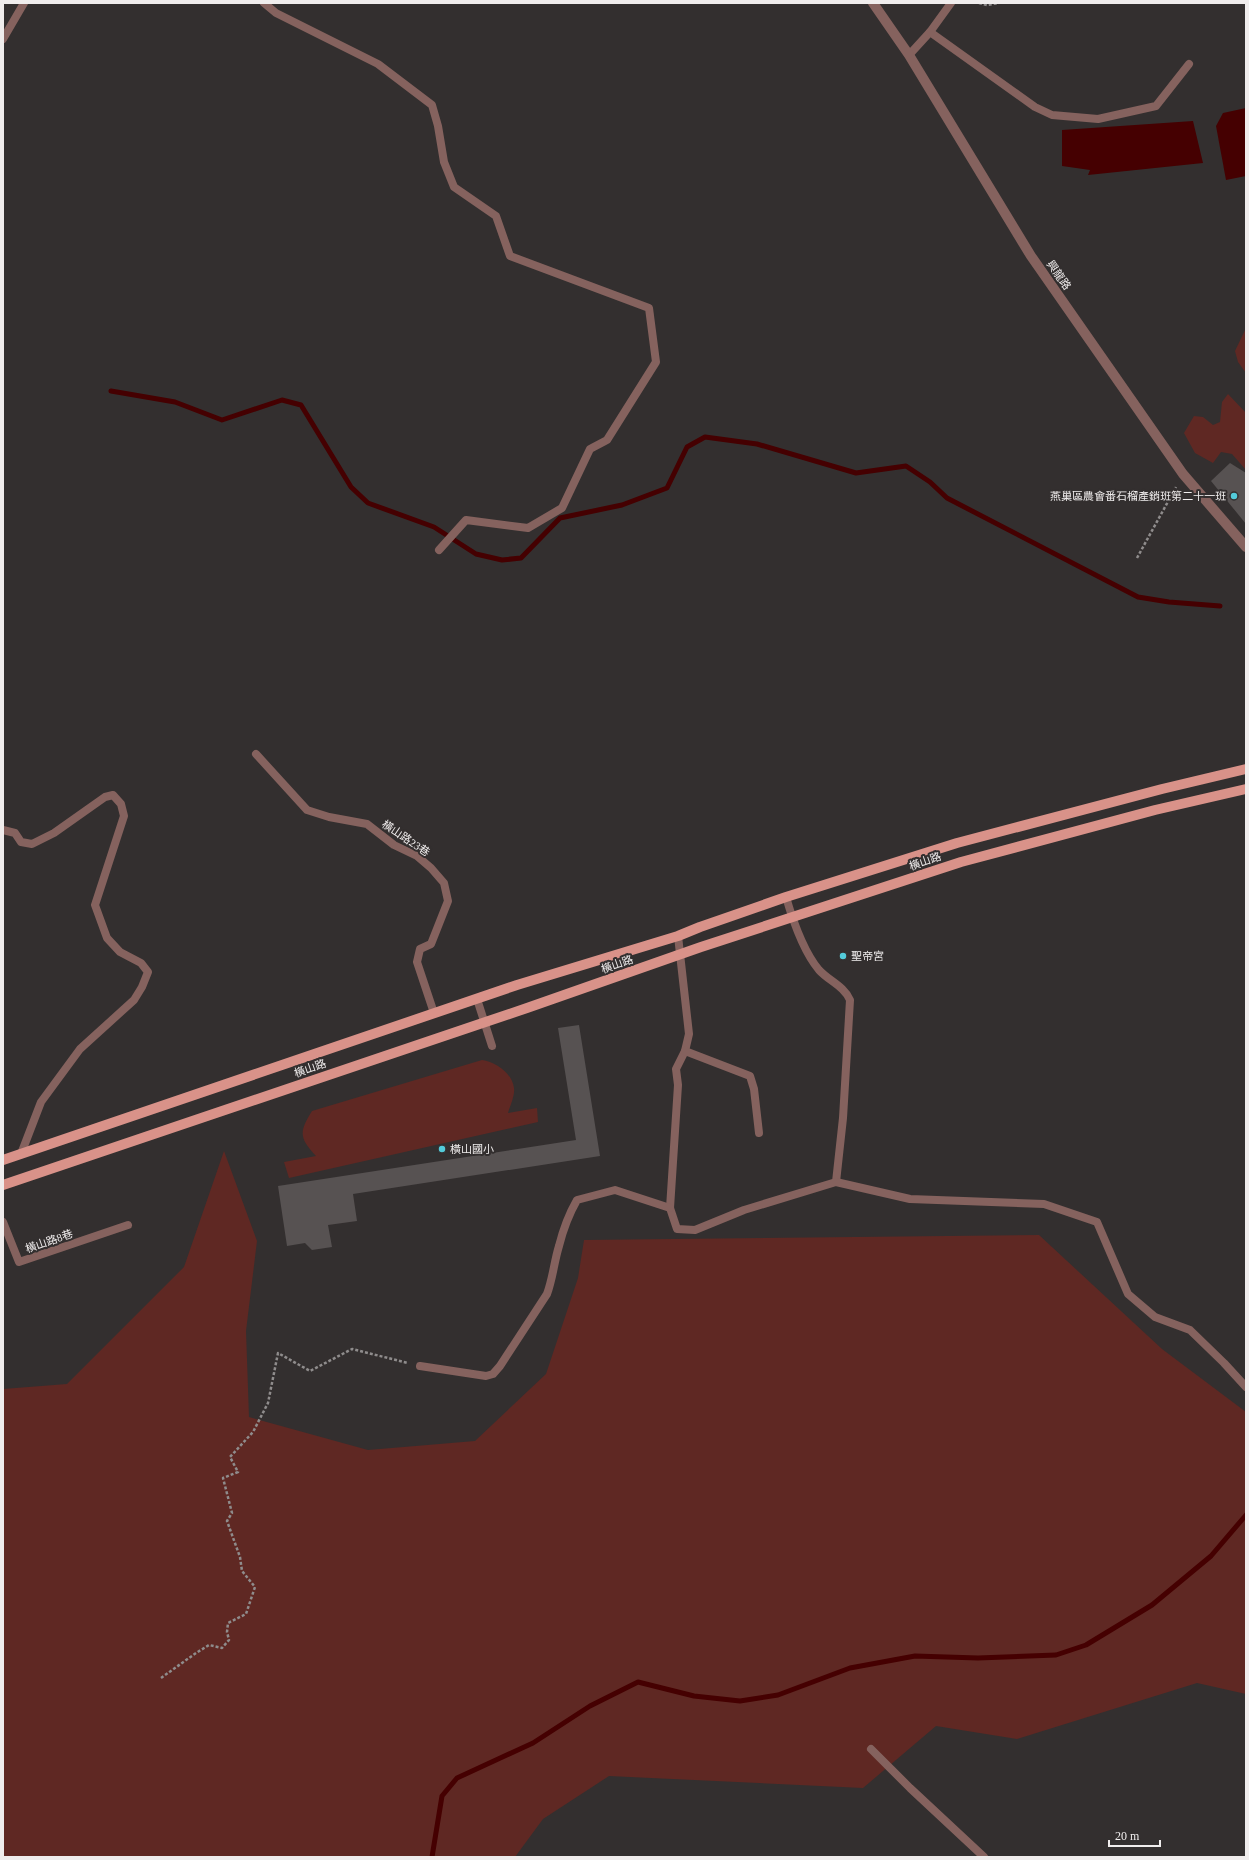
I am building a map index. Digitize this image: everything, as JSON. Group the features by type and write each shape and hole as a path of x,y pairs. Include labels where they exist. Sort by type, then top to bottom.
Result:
{"main road":[{"name":"橫山路","path":"3,1160 434,1013 678,936 700,926 957,843 1162,789 1246,769"},
{"name":"橫山路","path":"3,1185 680,955 961,862 1156,810 1246,789"}],"street":[{"name":"興龍路","path":"873,3 909,55 1031,256 1183,474 1246,547"}],"lane":[{"path":"3,39 24,3"},
{"path":"264,3 276,13 378,64 432,105 438,126 444,162 454,187 496,216 510,256 649,308 656,362 607,440 590,449 562,508 528,528 466,520 439,550"},
{"path":"909,55 930,32 951,3"},
{"path":"930,32 1035,107 1052,115 1098,120 1156,106 1189,64"},
{"name":"橫山路23巷","path":"256,754 306,810 329,817 367,824 394,845 417,856 444,883 448,901 441,922 431,944 420,949 417,962 434,1013"},
{"path":"3,830 14,832 21,842 32,844 54,833 105,797 113,795 121,804 124,816 95,905 107,938 120,952 141,963 148,972 142,987 134,1000 80,1049 41,1102 21,1154"},
{"path":"786,898 792,918 810,957 819,970 847,992 850,1000 843,1118 836,1182"},
{"path":"678,936 689,1034 685,1051 676,1069 678,1085 670,1208 677,1229 695,1230 744,1210 836,1182 910,1199 1044,1204 1097,1222 1128,1294 1155,1317 1190,1330 1246,1387"},
{"path":"477,999 492,1046"},
{"path":"685,1051 750,1076 754,1089 759,1133"},
{"path":"420,1366 486,1376 493,1374 497,1370 547,1294 552,1282 559,1245 568,1217 577,1200 615,1190 670,1208"},
{"name":"橫山路8巷","path":"3,1222 19,1262 128,1225"},
{"path":"872,1749 984,1857"}],"path":[{"path":"979,3 987,5 999,3"},
{"path":"1137,558 1183,474"},
{"path":"161,1678 209,1645 222,1648 229,1640 227,1632 228,1623 246,1614 255,1587 242,1571 240,1558 226,1521 232,1513 223,1478 238,1472 230,1457 253,1432 268,1403 278,1353 310,1371 352,1349 420,1366"}],"shaded area":[{"path":"1246,108 1246,176 1226,180 1216,126 1223,113"},
{"path":"1193,121 1203,163 1088,175 1090,170 1062,166 1062,130"},
{"path":"1246,328 1246,373 1238,362 1235,351"},
{"path":"1228,394 1246,413 1246,470 1232,454 1221,452 1213,463 1195,453 1184,433 1194,416 1203,417 1213,425 1220,422 1222,402"},
{"path":"482,1060 498,1066 507,1073 513,1083 514,1094 508,1113 537,1108 538,1122 289,1178 284,1162 316,1156 306,1144 303,1135 305,1124 312,1111"},
{"path":"224,1151 257,1241 246,1331 249,1417 368,1450 475,1441 546,1374 578,1278 584,1240 1039,1235 1162,1349 1246,1412 1246,1694 1197,1683 1017,1739 936,1726 863,1788 609,1776 543,1819 515,1857 3,1857 3,1389 67,1384 184,1267"}],"building":[{"name":"燕巢區農會番石榴產銷班第二十一班","path":"1230,463 1246,473 1246,524 1211,481"},
{"path":"579,1025 600,1156 353,1194 357,1221 328,1225 332,1247 312,1250 305,1243 287,1246 278,1186 576,1140 558,1028"}],"waterway":[{"path":"111,391 175,402 222,420 282,400 301,405 351,487 368,503 434,527 476,554 502,560 521,558 560,518 622,505 667,488 687,447 705,437 757,444 856,473 906,466 930,482 947,498 1138,597 1169,602 1220,606"},
{"path":"432,1857 442,1796 457,1778 533,1743 590,1706 638,1682 694,1696 740,1701 778,1695 850,1668 915,1656 978,1658 1056,1655 1086,1645 1152,1605 1211,1556 1246,1515"}],"place":[{"name":"燕巢區農會番石榴產銷班第二十一班","path":"1234,496"},
{"name":"聖帝宮","path":"843,956"},
{"name":"橫山國小","path":"442,1149"}]}
